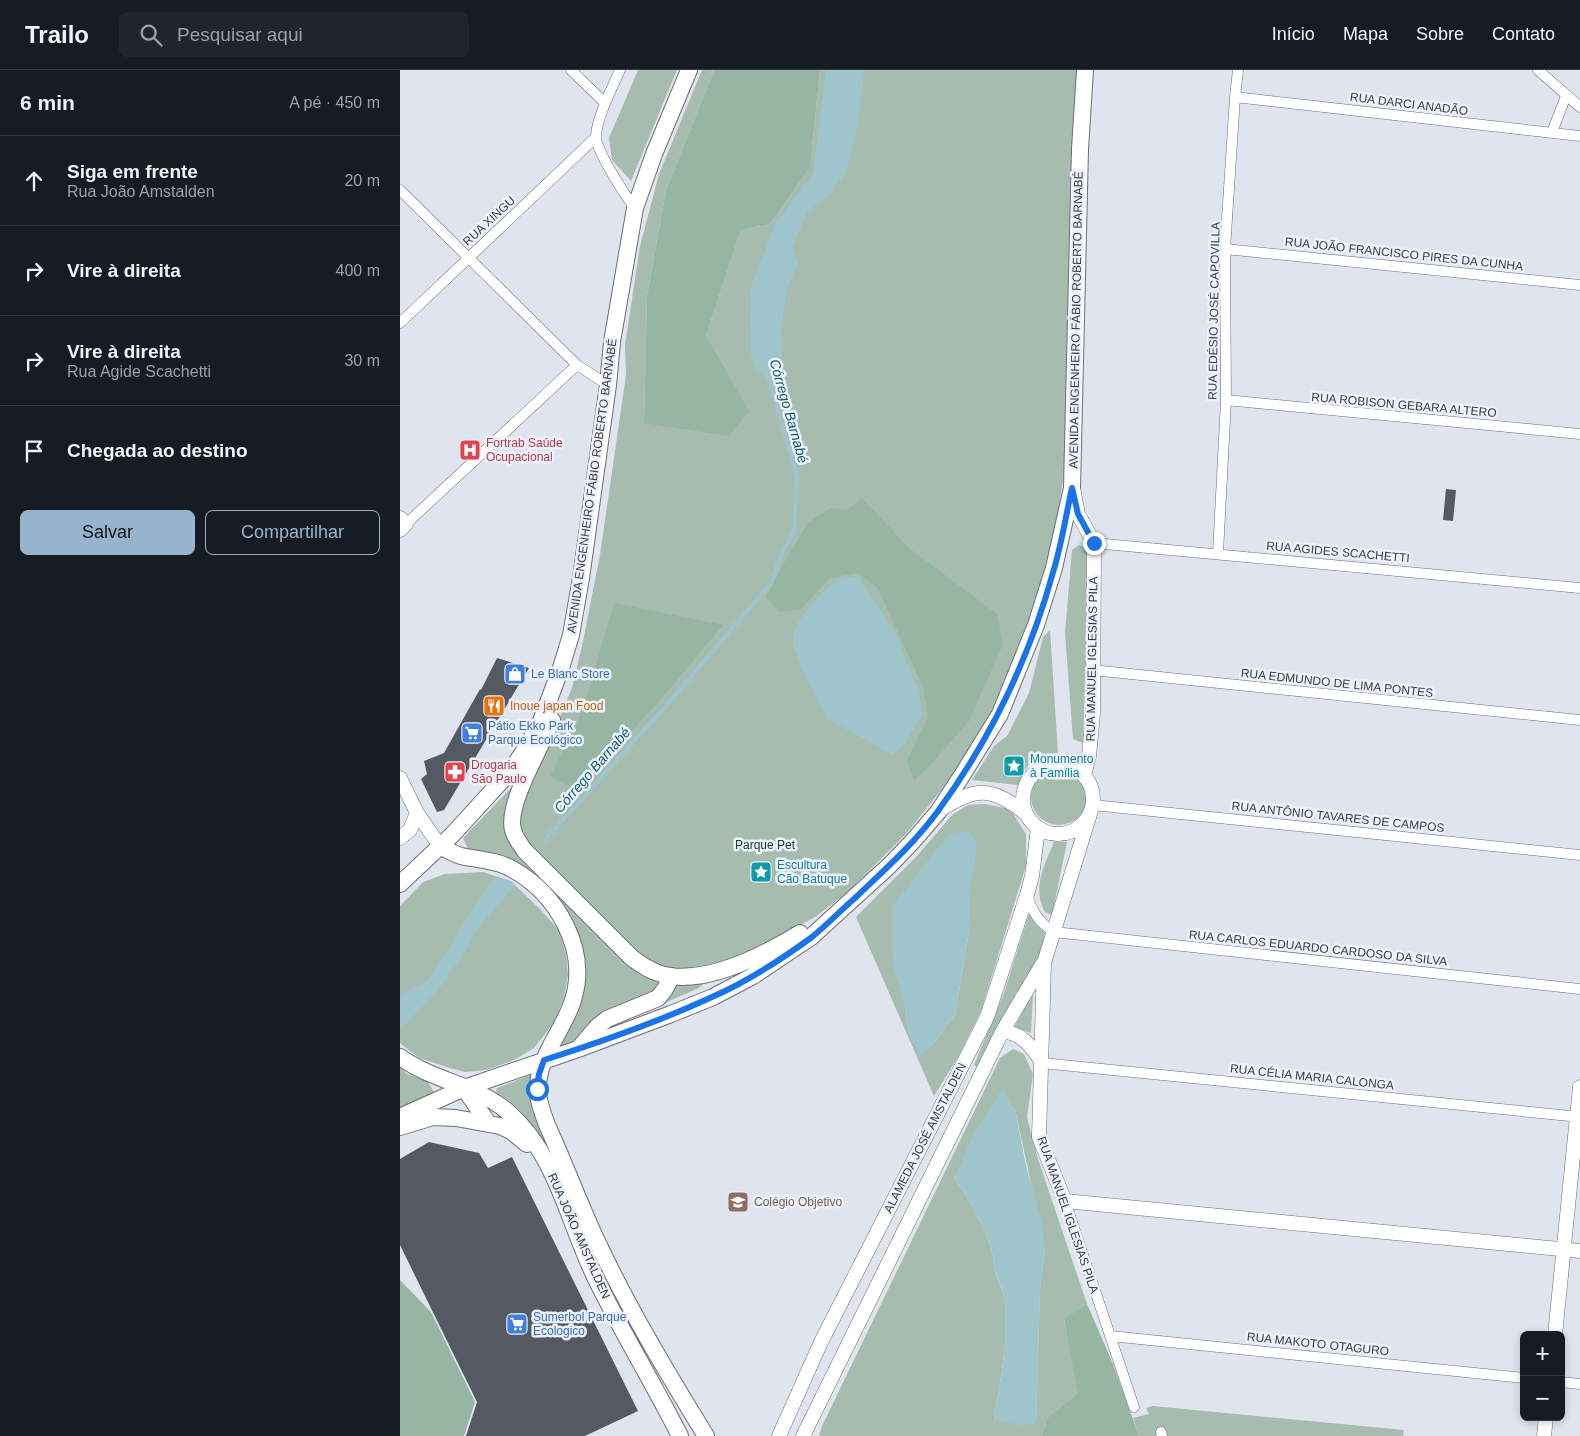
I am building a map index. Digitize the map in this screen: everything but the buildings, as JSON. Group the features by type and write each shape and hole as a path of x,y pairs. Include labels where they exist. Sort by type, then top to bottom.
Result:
{"main road":[{"name":"AVENIDA ENGENHEIRO FÁBIO ROBERTO BARNABÉ","path":"400,884 440,846 507,775 525,750 541,721 552,695 573,624 608,385 612,342 635,208 654,154 689,70"},
{"name":"AVENIDA ENGENHEIRO FÁBIO ROBERTO BARNABÉ","path":"400,1117 464,1088 578,1049 713,997 753,976 811,937 854,898 912,842 938,812 961,777 995,721 1014,681 1036,625 1054,568 1072,488 1080,150 1085,70"},
{"path":"573,624 577,642 572,668 549,729 518,794 512,828 516,838 525,850 632,958 658,973 672,976 694,976 710,973 761,954 854,898"},
{"name":"RUA JOÃO AMSTALDEN","path":"440,846 458,855 500,863 513,869 555,906 565,923 574,950 576,986 573,1001 539,1074 537,1089 541,1106 547,1125 595,1236 654,1352 706,1436"},
{"path":"578,1049 597,1027 607,1019 658,998 672,976"},
{"name":"RUA JOÃO AMSTALDEN","path":"400,1057 427,1073 495,1102 519,1122 532,1138 554,1175 595,1277 680,1436"},
{"path":"464,1088 488,1123"},
{"path":"400,1127 433,1117 456,1118 488,1123 511,1130 554,1175"}],"street":[{"path":"571,70 605,103"},
{"path":"620,70 605,103 595,138 611,172 635,208"},
{"name":"RUA EDÉSIO JOSÉ CAPOVILLA","path":"1218,554 1226,400 1226,249 1238,70"},
{"path":"1538,70 1580,107"},
{"path":"1552,132 1566,96"},
{"name":"RUA DARCI ANADÃO","path":"1235,97 1580,136"},
{"name":"RUA XINGU","path":"400,323 595,138"},
{"path":"400,190 577,365 608,385"},
{"name":"RUA JOÃO FRANCISCO PIRES DA CUNHA","path":"1226,249 1580,285"},
{"path":"402,524 577,365"},
{"name":"RUA ROBISON GEBARA ALTERO","path":"1226,400 1580,434"},
{"path":"1072,488 1078,514 1094,543"},
{"name":"RUA AGIDES SCACHETTI","path":"1094,543 1580,588"},
{"name":"RUA MANUEL IGLESIAS PILA","path":"1084,775 1089,756 1092,722 1094,543"},
{"name":"RUA EDMUNDO DE LIMA PONTES","path":"1092,670 1580,720"},
{"path":"938,812 958,798 980,793 992,793 1001,796 1025,813 1038,828 1051,834 1064,834 1085,822 1091,810 1092,789 1084,775 1071,766 1055,763 1040,768 1028,779 1022,794 1025,813"},
{"path":"400,778 417,814 440,846"},
{"name":"RUA MANUEL IGLESIAS PILA","path":"1091,810 1044,963 1039,1137 1065,1201 1134,1407"},
{"name":"RUA ANTÔNIO TAVARES DE CAMPOS","path":"1091,810 1580,855"},
{"path":"400,838 410,830 417,814"},
{"name":"ALAMEDA JOSÉ AMSTALDEN","path":"779,1436 821,1342 987,1017 1027,895 1032,876 1038,828"},
{"path":"1027,895 1034,914 1054,932"},
{"name":"RUA CARLOS EDUARDO CARDOSO DA SILVA","path":"1054,932 1580,989"},
{"name":"ALAMEDA JOSÉ AMSTALDEN","path":"804,1435 1002,1032 1044,963"},
{"path":"1002,1032 1009,1032 1032,1047 1042,1063"},
{"name":"RUA CÉLIA MARIA CALONGA","path":"1042,1063 1579,1117"},
{"path":"1555,1331 1579,1117 1580,1087"},
{"path":"1065,1201 1580,1251"},
{"name":"RUA MAKOTO OTAGURO","path":"1110,1336 1520,1378"},
{"path":"1565,1382 1580,1384"},
{"path":"1544,1436 1546,1421"}],"green space":[{"path":"638,70 677,70 631,181 612,160 609,138"},
{"name":"Parque Pet","path":"702,70 714,70 666,190 647,296 644,423 706,336 741,230 770,224 810,168 820,70 1077,70 1064,473 1055,537 1035,607 998,699 975,741 943,788 905,835 848,892 815,917 748,953 705,967 671,969 652,965 613,929 527,842 522,831 520,819 530,784 572,688 600,555 626,375 625,345 640,246 659,174"},
{"path":"714,70 820,70 810,168 770,224 741,230 706,336 749,411 729,436 644,423 647,296 666,190"},
{"path":"862,498 909,548 997,614 1003,644 969,721 914,781 907,760 928,717 923,687 877,587 857,573 830,578 801,609 779,612 766,597 808,523 831,508 847,510"},
{"path":"1079,545 1088,549 1090,558 1083,743 1073,739 1065,633 1072,550"},
{"path":"614,603 723,625 658,703 575,790 550,776 583,710"},
{"path":"1050,630 1058,753 1037,758 1032,762 1024,771 1019,785 972,780 994,746 1007,736 1029,693 1043,637"},
{"path":"1053,769 1065,769 1075,773 1083,781 1087,797 1083,813 1075,821 1065,825 1053,825 1043,821 1035,813 1031,803 1031,791 1035,781 1043,773"},
{"path":"512,787 505,823 664,983 656,994 579,1040 561,1046 578,1010 585,985 583,951 538,880 508,858 469,851 463,838"},
{"path":"985,804 1010,809 1026,834 1026,866 981,1011 958,1057 934,1096 856,917 917,856 952,815 968,805","holes":["970,890 970,925 955,1015 935,1042 911,1040 905,1009"]},
{"path":"1054,842 1067,842 1052,915 1045,912 1041,903 1039,886 1043,868"},
{"path":"483,872 511,881 542,911 560,932 566,954 568,975 564,998 553,1024 534,1048 514,1060 486,1070 465,1072 419,1058 400,1043 400,906 423,882 445,874"},
{"path":"1029,914 1045,933 1040,956 977,1067 974,1065 1004,993"},
{"path":"707,981 699,988 614,1025 676,984"},
{"path":"1033,993 1031,1033 1014,1028"},
{"path":"1013,1049 1024,1054 1033,1074 1027,1117 1038,1159 1087,1304 1064,1320 1079,1394 1048,1417 1042,1436 819,1436 822,1426 1000,1058","holes":["1015,1109 1045,1248 1040,1290 1036,1422 1032,1424 994,1419 1002,1373 1005,1339 1006,1323 1003,1293 995,1272 990,1244 982,1224 954,1178"]},
{"path":"400,1067 407,1074 427,1081 436,1095 400,1109"},
{"path":"530,1075 532,1097 554,1157 522,1113 506,1098 496,1092 497,1088"},
{"path":"400,1280 431,1312 475,1402 464,1436 400,1436"},
{"path":"1087,1304 1113,1364 1139,1436 1042,1436 1048,1417 1078,1394 1064,1319"},
{"path":"1153,1406 1404,1430 1403,1436 1139,1436 1133,1418 1149,1414 1146,1408"}],"water":[{"path":"826,70 864,70 858,125 847,170 830,195 808,211 792,247 798,263 787,288 781,330 783,365 777,379 757,370 751,355 750,289 775,225 813,173"},
{"path":"858,576 895,633 918,690 923,713 905,744 893,755 828,719 802,670 794,647 793,634 803,614 839,578"},
{"path":"969,831 976,840 976,850 970,890 970,925 955,1015 935,1042 919,1055 911,1040 893,963 892,907 948,835"},
{"path":"495,878 511,881 515,885 474,933 467,949 436,993 400,1030 400,994 426,982 476,903"},
{"path":"1002,1089 1015,1109 1026,1166 1042,1222 1045,1248 1040,1290 1036,1422 1027,1425 994,1419 1002,1373 1005,1339 1006,1323 1003,1293 995,1272 990,1244 982,1224 954,1178 973,1136"}],"waterway":[{"name":"Córrego Barnabé","path":"545,840 665,707 771,583 781,555 794,531 797,477 766,369"}],"place":[{"name":"Fortrab Saúde Ocupacional","path":"470,450"},
{"name":"Le Blanc Store","path":"515,674"},
{"name":"Inoue japan Food","path":"494,706"},
{"name":"Pátio Ekko Park Parque Ecológico","path":"472,733"},
{"name":"Monumento à Família","path":"1014,766"},
{"name":"Drogaria São Paulo","path":"455,772"},
{"name":"Escultura Cão Batuque","path":"761,872"},
{"name":"Colégio Objetivo","path":"738,1202"},
{"name":"Sumerbol Parque Ecologico","path":"517,1324"}],"route":[{"path":"537,1089 539,1074 544,1060 671,1014 713,997 753,976 811,937 890,865 938,812 1000,714 1036,625 1054,568 1072,488 1078,514 1094,543"}]}
